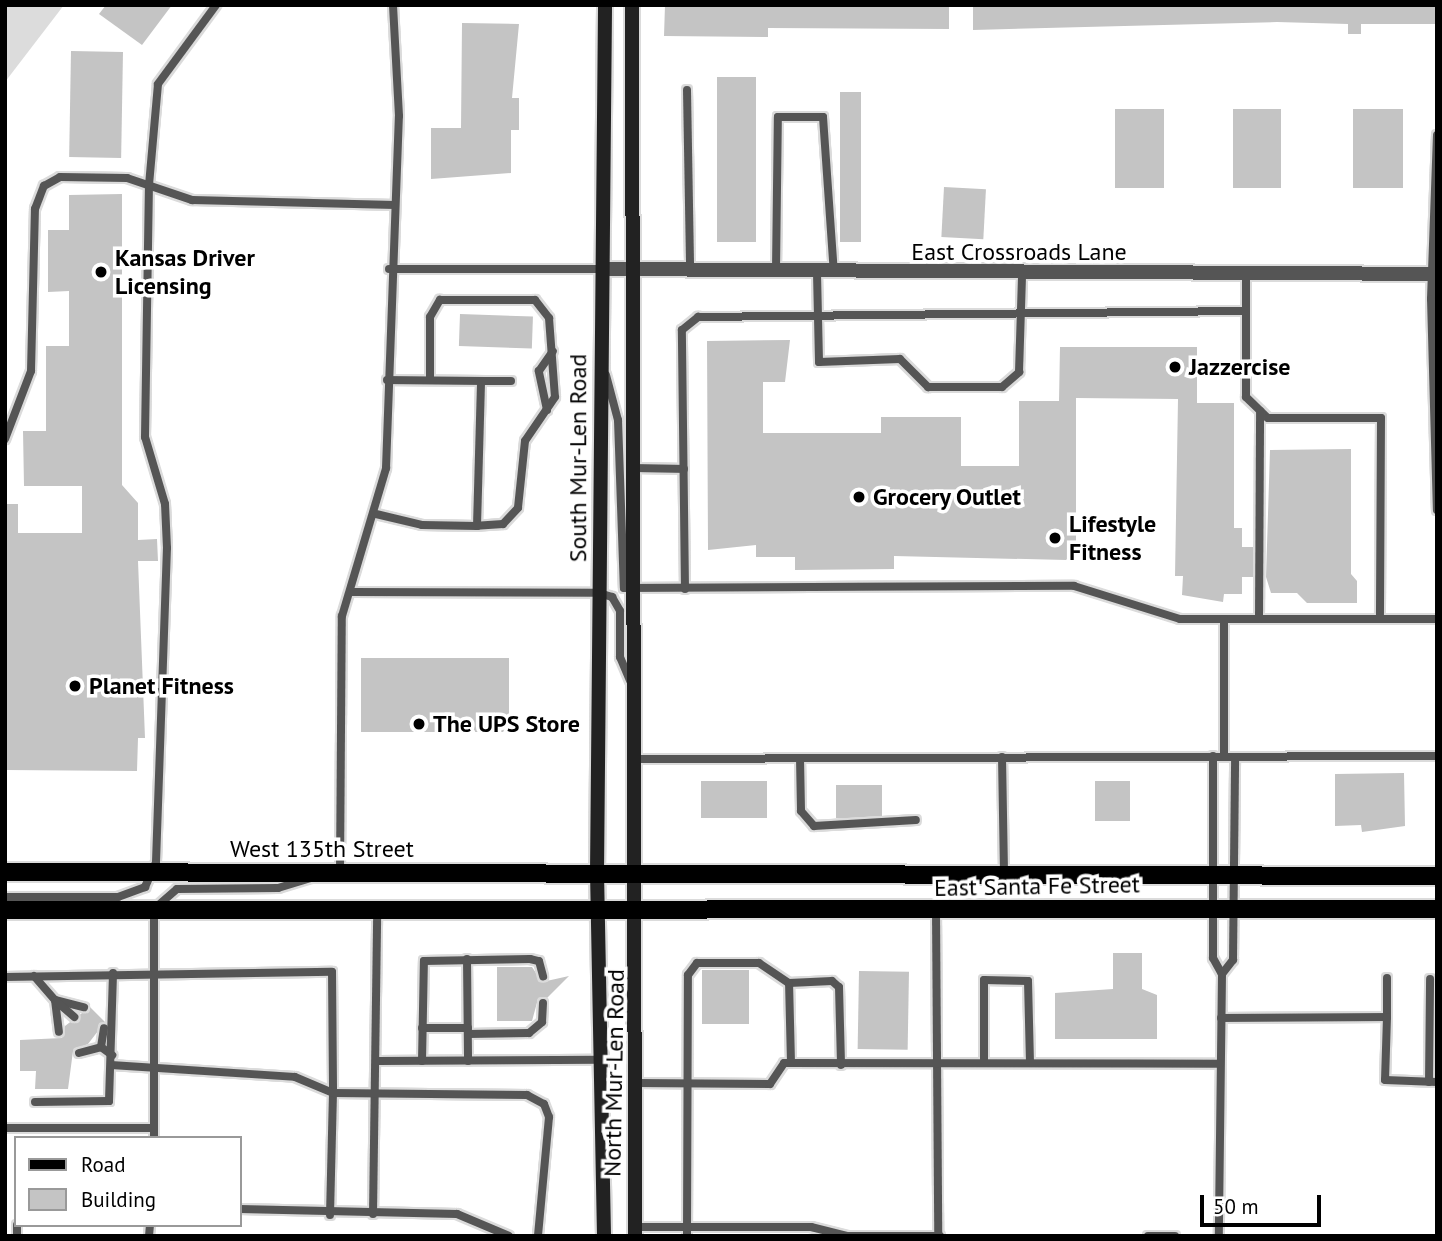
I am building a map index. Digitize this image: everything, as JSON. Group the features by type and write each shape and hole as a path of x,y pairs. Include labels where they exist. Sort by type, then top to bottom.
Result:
{"main road":[{"name":"South Mur-Len Road","path":"600,911 597,874 604,5"},
{"path":"5,910 639,911 632,5"},
{"name":"West 135th Street","path":"5,872 639,874"},
{"name":"East Santa Fe Street","path":"639,874 1213,879 1437,876"},
{"name":"East Santa Fe Street","path":"639,911 936,912 1211,907 1437,909"},
{"name":"North Mur-Len Road","path":"600,911 604,1236"},
{"name":"North Mur-Len Road","path":"635,1231 639,911"}],"street":[{"name":"East Crossroads Lane","path":"602,269 690,268 834,274 1434,274"}],"lane":[{"path":"5,897 118,897 145,887 153,873 167,548 165,504 145,437 149,185 158,84 216,5"},
{"path":"340,873 342,616 376,514 386,468 389,269 395,205 393,5"},
{"path":"687,90 690,268"},
{"path":"776,270 778,117 823,117 834,274"},
{"path":"1437,135 1434,274 1437,510"},
{"path":"5,439 31,371 35,209 44,186 60,177 127,178 192,200 395,205"},
{"path":"389,269 602,269"},
{"path":"817,273 819,362 900,359 928,387 1002,387 1019,372 1022,275"},
{"path":"1246,274 1246,397 1268,418 1381,418 1380,619"},
{"path":"376,514 422,525 477,526 503,524 518,508 525,441 555,397 549,318 535,300 440,300 429,317 430,380"},
{"path":"685,589 687,323 698,317 1021,310 1246,311"},
{"path":"547,410 539,371 553,351"},
{"path":"601,359 618,420 619,575 624,587 685,589 1074,586 1180,619 1437,619"},
{"path":"387,380 511,381"},
{"path":"477,526 481,381"},
{"path":"1259,619 1260,411"},
{"path":"637,468 684,469"},
{"path":"351,592 600,593 612,597 620,611 620,657 638,701"},
{"path":"1223,619 1223,757"},
{"path":"1213,756 1213,958 1222,974 1219,1236"},
{"path":"638,759 1437,756"},
{"path":"1002,757 1004,877"},
{"path":"1222,974 1233,960 1236,907 1235,757"},
{"path":"800,758 801,811 814,826 916,820"},
{"path":"154,1136 154,909 177,889 299,885 318,873"},
{"path":"373,1214 378,1061 377,910"},
{"path":"635,1231 939,1235 936,912"},
{"path":"467,959 468,1061"},
{"path":"422,1061 424,961 530,959 539,961 543,976"},
{"path":"687,1231 688,975 697,963 759,963 789,983 832,981 839,987 841,1065"},
{"path":"5,978 154,972 332,972 330,1215"},
{"path":"35,1102 109,1101 113,973"},
{"path":"34,976 74,1017"},
{"path":"1387,978 1385,1080 1433,1082 1430,979"},
{"path":"984,1062 984,980 1028,981 1030,1062"},
{"path":"789,983 791,1063"},
{"path":"55,1000 84,1007"},
{"path":"55,1000 59,1032"},
{"path":"422,1028 529,1033 542,1022 543,1003"},
{"path":"1221,1018 1387,1017"},
{"path":"101,1047 104,1028"},
{"path":"94,1038 112,1055"},
{"path":"79,1053 101,1047"},
{"path":"378,1061 600,1060"},
{"path":"635,1083 770,1084 783,1063 1220,1064"},
{"path":"111,1065 295,1077 333,1093 375,1096 527,1095 544,1104 549,1117 538,1236"},
{"path":"5,1128 16,1133 154,1128"},
{"path":"242,1209 330,1215 457,1214 509,1236"},
{"path":"485,1224 485,1236"},
{"path":"1148,1236 1175,1236"}],"shaded area":[{"path":"5,5 64,5 5,82"}],"building":[{"path":"106,5 172,5 142,45 99,14"},
{"path":"665,5 949,5 949,29 768,28 768,37 664,36"},
{"path":"973,5 1437,5 1437,24 1361,24 1361,34 1348,34 1348,24 1277,22 973,30"},
{"path":"462,23 519,24 512,98 519,98 519,130 511,130 511,173 431,179 431,128 461,128"},
{"path":"71,51 123,52 121,158 69,157"},
{"path":"717,77 756,77 756,242 717,242"},
{"path":"840,92 861,92 861,242 840,242"},
{"path":"1115,109 1164,109 1164,188 1115,188"},
{"path":"1233,109 1281,109 1281,188 1233,188"},
{"path":"1353,109 1403,109 1403,188 1353,188"},
{"path":"944,187 986,189 983,239 941,237"},
{"path":"122,194 122,485 138,503 138,540 157,539 158,561 138,561 145,738 138,738 137,771 6,770 5,504 18,504 18,533 82,533 82,486 24,486 23,431 46,431 46,346 69,346 69,291 48,292 48,230 69,230 69,195"},
{"path":"460,314 533,317 532,349 459,346"},
{"path":"790,340 785,382 763,382 763,433 881,433 881,417 961,417 961,466 1019,466 1019,401 1059,401 1060,347 1197,347 1197,403 1234,403 1234,528 1242,528 1242,547 1253,547 1253,577 1242,577 1242,594 1224,594 1223,602 1182,595 1183,576 1175,576 1178,399 1076,398 1076,550 1066,560 894,556 894,569 795,570 795,557 756,557 756,545 708,550 707,341"},
{"path":"1351,449 1351,574 1357,581 1357,603 1307,603 1297,593 1271,593 1266,577 1270,450"},
{"path":"361,658 509,658 509,732 361,732"},
{"path":"1404,773 1405,826 1362,832 1361,825 1335,826 1335,774"},
{"path":"701,781 767,781 767,818 701,818"},
{"path":"1095,781 1130,781 1130,821 1095,821"},
{"path":"836,785 882,785 882,818 836,818"},
{"path":"1113,953 1142,953 1142,989 1157,995 1157,1039 1055,1039 1055,993 1113,989"},
{"path":"497,967 532,967 542,982 569,976 547,998 538,999 532,1021 497,1021"},
{"path":"702,970 749,970 749,1024 702,1024"},
{"path":"859,971 909,972 908,1050 858,1049"},
{"path":"90,1007 105,1022 88,1044 73,1051 68,1089 35,1089 36,1071 20,1071 20,1040 62,1038 65,1026"}],"place":[{"name":"Kansas Driver Licensing","path":"101,272"},
{"name":"Jazzercise","path":"1175,367"},
{"name":"Grocery Outlet","path":"859,497"},
{"name":"Lifestyle Fitness","path":"1055,538"},
{"name":"Planet Fitness","path":"75,686"},
{"name":"The UPS Store","path":"419,724"}]}
